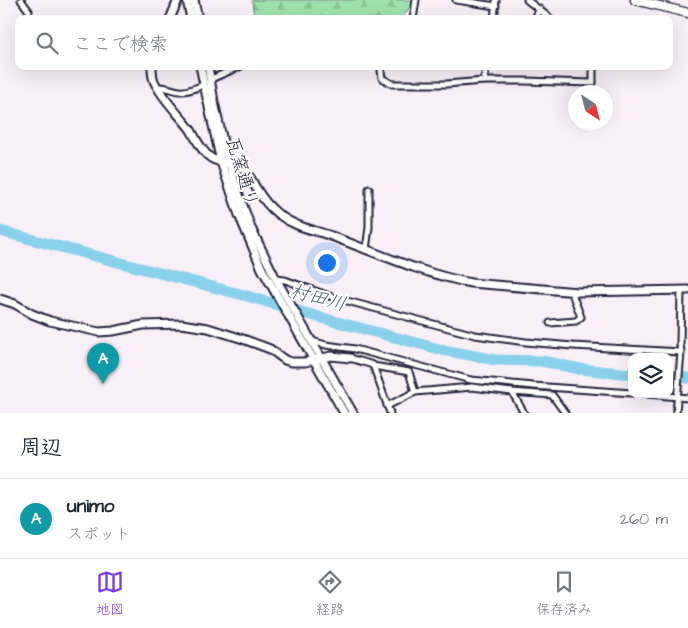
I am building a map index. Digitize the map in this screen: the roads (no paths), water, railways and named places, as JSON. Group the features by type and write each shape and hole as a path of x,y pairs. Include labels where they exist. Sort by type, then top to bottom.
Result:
{"main road":[{"path":"635,0 688,12"}],"street":[{"path":"21,0 29,11"},
{"path":"172,15 178,0"},
{"path":"187,0 189,15"},
{"path":"194,0 197,15"},
{"path":"414,15 416,0"},
{"path":"456,0 496,3"},
{"path":"527,0 547,15"},
{"path":"536,15 540,9"},
{"path":"152,70 152,76 162,95 191,130 208,156 242,168 271,208 300,227 332,236 366,250 454,280 485,285 571,291 684,290 676,413"},
{"name":"瓦窯通り","path":"201,70 221,162 239,215 262,269 272,280"},
{"name":"瓦窯通り","path":"209,70 217,116 229,164 251,228 272,280"},
{"path":"210,79 231,70"},
{"path":"380,70 382,78 392,84 446,84 484,81 593,83 593,70"},
{"path":"484,81 485,70"},
{"path":"158,87 163,86 180,91 204,85"},
{"path":"366,250 369,227 369,189"},
{"path":"272,280 313,360 344,413"},
{"path":"272,280 312,341 353,413"},
{"path":"272,280 285,280 332,297 475,335 574,346 681,352"},
{"path":"550,323 576,321 581,317 571,291"},
{"path":"0,299 16,304 32,314 50,321 99,332 113,332 149,324 181,324 208,328 243,339 270,349 291,362 298,363 337,356 350,358 373,366 409,372 415,392"},
{"path":"312,341 355,349 472,380 628,393"},
{"path":"373,366 390,413"},
{"path":"387,406 415,392 472,386 552,395 565,413"},
{"path":"512,392 524,413"},
{"path":"673,396 688,398"}],"waterway":[{"name":"村田川","path":"0,231 443,350 496,360 542,361 580,369 628,374"},
{"name":"村田川","path":"673,376 688,378"}],"place":[{"name":"unimo","path":"103,384"}]}
